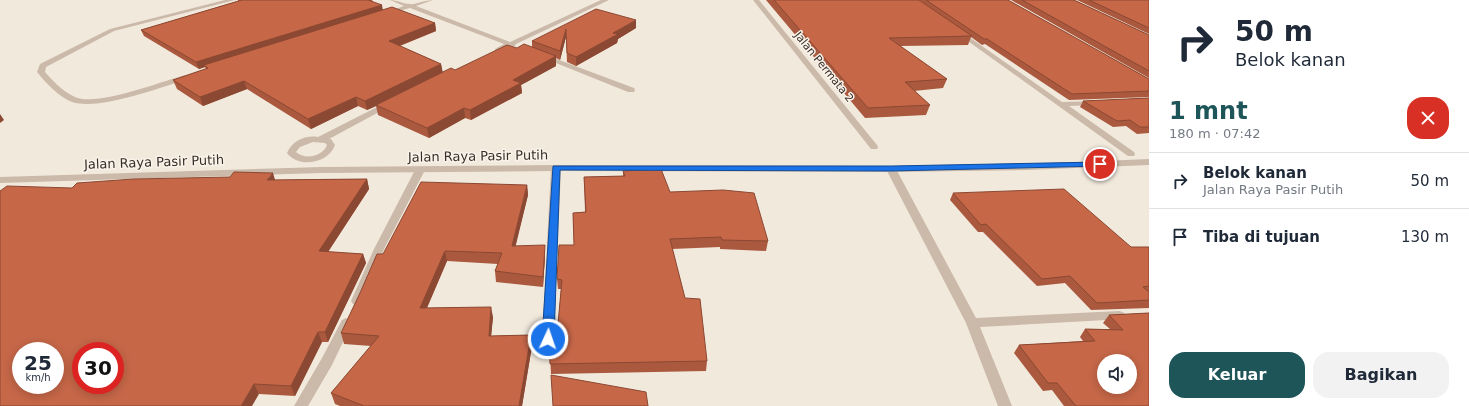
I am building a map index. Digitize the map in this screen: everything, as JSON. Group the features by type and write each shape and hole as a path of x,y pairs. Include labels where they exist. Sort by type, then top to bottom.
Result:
{"street":[{"path":"192,75 131,94 105,100 87,101 75,100 51,83 41,72 43,66 112,30 232,0"},
{"path":"393,0 514,45"},
{"path":"380,16 430,0"},
{"path":"489,54 514,45 606,0"},
{"name":"Jalan Permata 2","path":"756,0 874,147"},
{"path":"951,27 1131,154"},
{"path":"538,54 631,90"},
{"path":"321,139 398,100"},
{"path":"1062,104 1102,102"},
{"name":"Jalan Raya Pasir Putih","path":"0,180 322,170 556,168 892,169 1027,167 1149,162"},
{"path":"548,339 556,168"},
{"path":"892,169 972,323 1005,406"},
{"path":"301,406 356,303 378,249 420,170"},
{"path":"972,323 1134,315"}],"building":[{"path":"242,0 368,0 382,5 196,62 141,30"},
{"path":"774,0 919,0 972,36 889,38 947,79 905,82 930,105 868,108"},
{"path":"926,0 1008,0 1149,79 1149,91 1072,94 987,39 984,39"},
{"path":"1022,0 1074,0 1149,35 1149,71"},
{"path":"1089,0 1149,0 1149,28"},
{"path":"392,7 435,23 389,41 441,64 365,101 356,97 308,119 244,81 200,97 173,80 208,68 204,65"},
{"path":"596,9 636,20 613,33 618,34 576,57 567,53 566,29 560,51 532,41"},
{"path":"524,44 556,56 513,80 521,83 470,110 464,108 427,128 376,105 451,68 455,70 507,45 517,48"},
{"path":"1149,98 1149,127 1140,127 1130,120 1117,121 1083,101"},
{"path":"661,169 670,192 723,190 754,193 768,241 722,240 721,237 670,239 685,298 700,299 707,361 550,364 549,335 557,335 562,280 557,279 559,245 574,245 573,213 586,212 584,177 625,176 623,171"},
{"path":"234,172 273,173 267,180 367,179 319,251 363,254 325,332 318,332 291,386 254,384 241,406 0,406 0,191 7,186 72,188 77,183 134,179 230,177"},
{"path":"421,182 527,185 512,246 545,245 543,277 495,271 502,253 445,251 420,308 491,307 489,336 531,335 519,406 364,406 331,393 379,336 341,333 377,254 383,254"},
{"path":"1064,189 1131,247 1149,247 1149,286 1143,287 1149,292 1149,300 1097,303 1070,276 1042,279 986,224 981,225 953,193"},
{"path":"1149,313 1149,406 1076,406 1057,383 1048,383 1019,345 1095,341 1085,329 1123,330 1109,315"},
{"path":"551,375 646,392 648,406 553,406"}],"route":[{"path":"548,339 556,168 892,169 1027,167 1100,164"}]}
